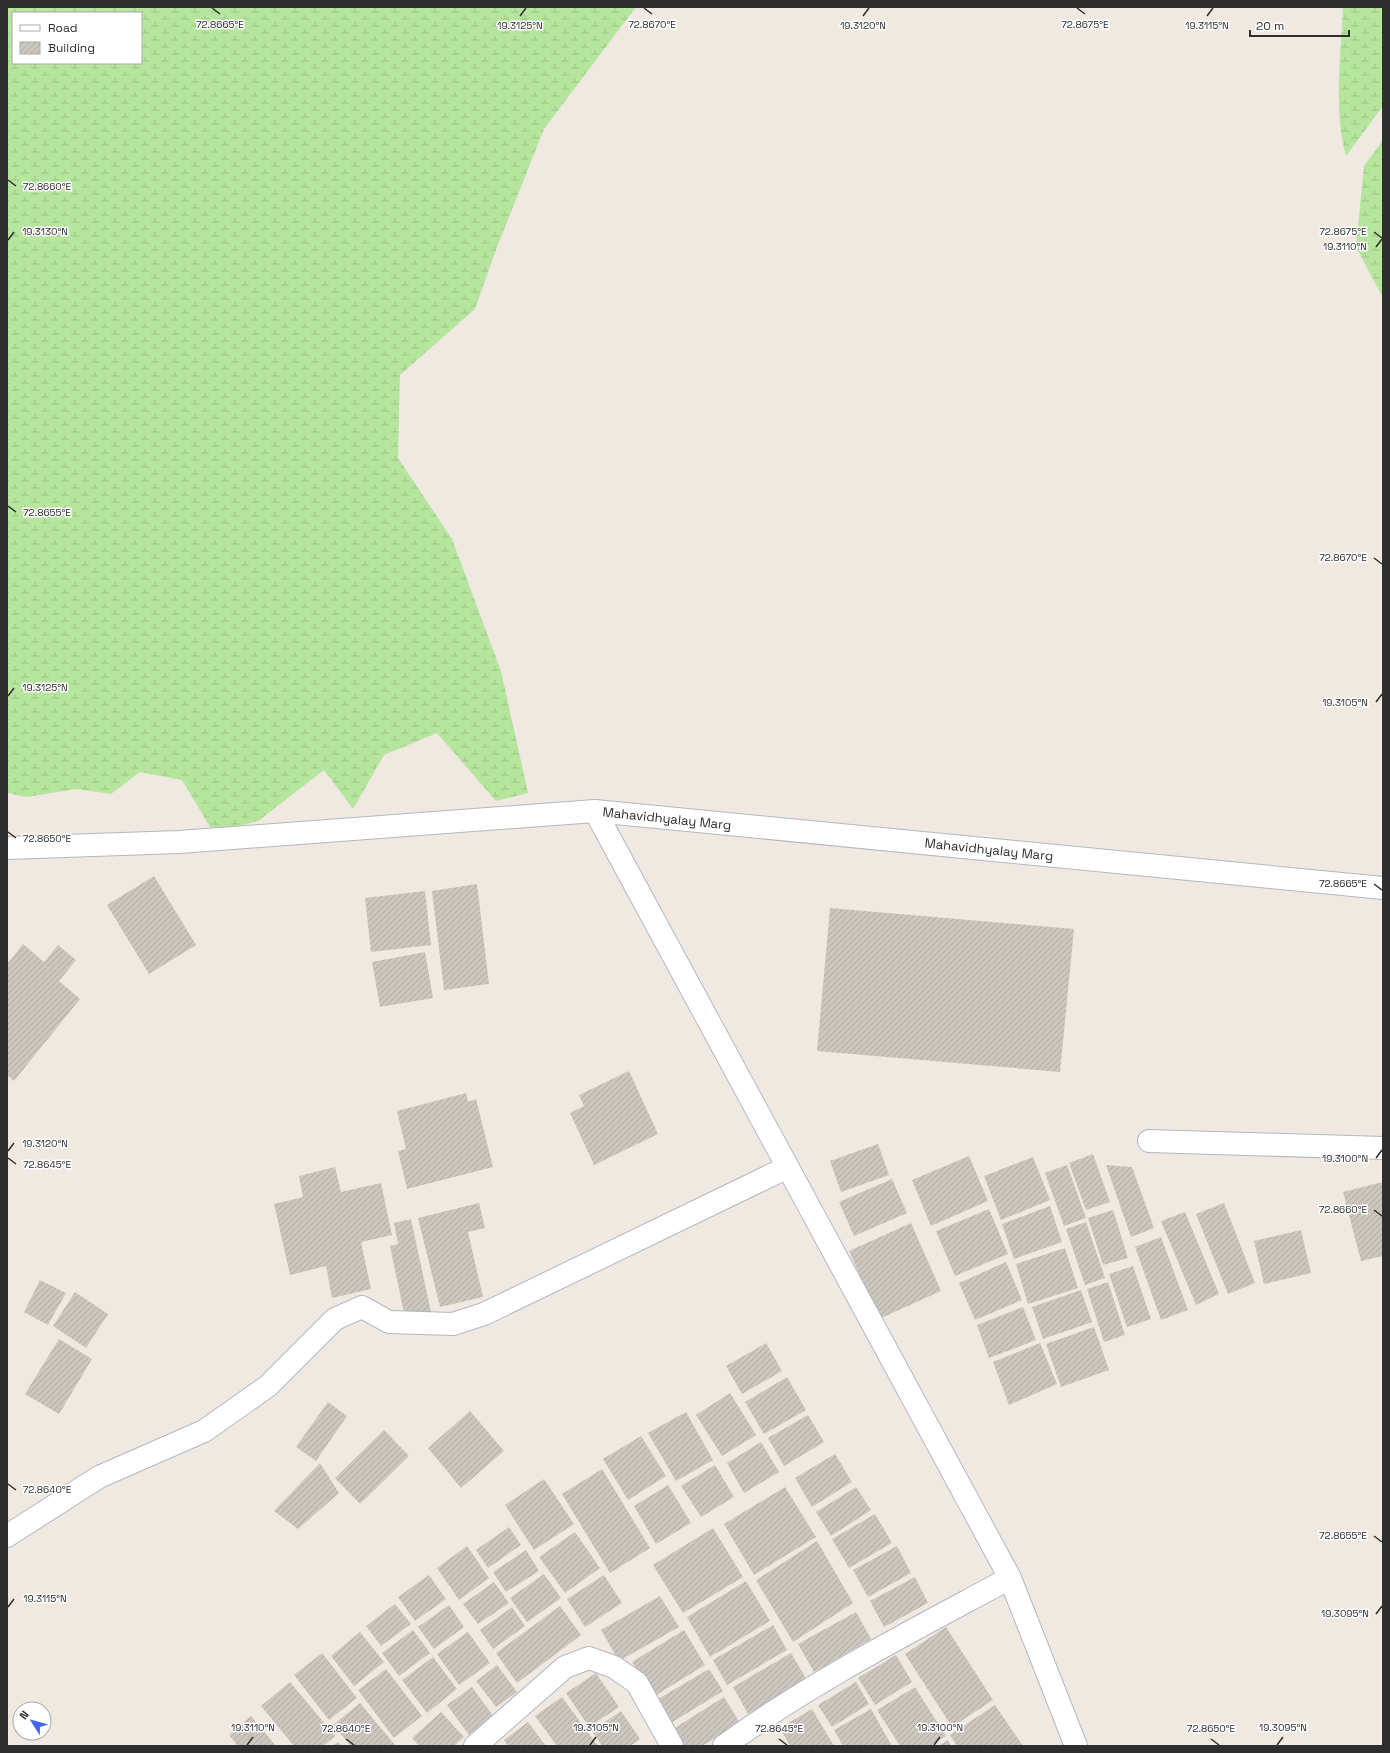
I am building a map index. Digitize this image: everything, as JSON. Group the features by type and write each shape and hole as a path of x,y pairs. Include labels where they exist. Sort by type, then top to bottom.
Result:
{"street":[{"name":"Mahavidhyalay Marg","path":"7,848 187,841 596,811 1383,888"},
{"path":"596,811 1010,1578 1076,1746"},
{"path":"1150,1142 1383,1148"},
{"path":"7,1536 99,1477 204,1431 268,1386 336,1319 362,1307 389,1322 453,1324 484,1314 788,1167"},
{"path":"724,1746 755,1723 834,1673 1010,1578"},
{"path":"475,1746 565,1667 589,1658 614,1667 637,1683 672,1746"}],"green space":[{"path":"7,7 636,7 544,129 497,247 475,309 400,375 398,458 452,539 501,671 528,793 496,801 437,733 384,755 353,809 324,770 258,821 228,829 210,827 182,780 140,772 111,794 77,789 26,797 7,793"},
{"path":"1343,7 1383,7 1383,106 1346,156 1342,138 1339,101"},
{"path":"1383,140 1383,298 1356,247 1364,166"}],"building":[{"path":"154,876 196,945 149,974 107,905"},
{"path":"477,884 489,984 444,990 432,891"},
{"path":"425,891 431,945 371,952 365,898"},
{"path":"830,908 1074,929 1060,1072 817,1051"},
{"path":"23,944 44,962 58,945 76,960 59,981 80,999 14,1081 7,1075 7,964"},
{"path":"425,952 433,998 380,1007 372,962"},
{"path":"629,1071 658,1134 594,1165 570,1113 584,1106 579,1095"},
{"path":"466,1093 468,1102 476,1099 493,1167 407,1189 398,1151 406,1149 397,1111"},
{"path":"878,1144 889,1175 841,1192 830,1161"},
{"path":"1093,1154 1110,1202 1086,1210 1069,1163"},
{"path":"969,1156 988,1201 931,1226 912,1180"},
{"path":"1033,1157 1050,1200 1001,1220 984,1176"},
{"path":"1067,1165 1086,1218 1064,1226 1045,1173"},
{"path":"1106,1165 1132,1167 1154,1228 1131,1237"},
{"path":"335,1167 341,1192 381,1183 392,1235 361,1242 371,1289 332,1298 326,1266 290,1275 274,1204 303,1197 299,1176"},
{"path":"892,1179 907,1213 854,1236 839,1202"},
{"path":"1383,1182 1383,1256 1361,1261 1343,1192"},
{"path":"479,1203 485,1228 468,1232 483,1297 440,1307 418,1218"},
{"path":"1224,1203 1255,1283 1228,1294 1196,1214"},
{"path":"1050,1206 1062,1242 1014,1259 1002,1224"},
{"path":"989,1209 1008,1254 955,1276 936,1231"},
{"path":"1113,1210 1128,1258 1103,1265 1088,1218"},
{"path":"1185,1212 1219,1294 1196,1305 1161,1221"},
{"path":"411,1219 431,1312 405,1318 390,1246 398,1244 394,1223"},
{"path":"1086,1222 1105,1278 1085,1285 1066,1229"},
{"path":"911,1223 941,1291 879,1319 849,1251"},
{"path":"1301,1230 1311,1273 1264,1284 1254,1241"},
{"path":"1161,1237 1188,1310 1161,1320 1135,1247"},
{"path":"1065,1248 1078,1288 1028,1304 1016,1264"},
{"path":"1006,1262 1022,1300 975,1320 959,1283"},
{"path":"1133,1266 1151,1319 1127,1327 1109,1274"},
{"path":"40,1280 66,1293 48,1325 24,1312"},
{"path":"1108,1282 1125,1335 1104,1342 1087,1289"},
{"path":"1081,1290 1092,1322 1043,1339 1032,1307"},
{"path":"75,1292 108,1314 86,1348 53,1326"},
{"path":"1023,1307 1036,1340 989,1358 977,1325"},
{"path":"1094,1327 1109,1370 1061,1387 1046,1344"},
{"path":"59,1339 92,1359 59,1414 25,1394"},
{"path":"766,1343 782,1371 742,1394 726,1366"},
{"path":"1040,1343 1057,1384 1009,1405 993,1362"},
{"path":"787,1377 806,1410 764,1434 745,1402"},
{"path":"730,1393 756,1435 722,1456 696,1415"},
{"path":"328,1402 347,1416 316,1461 296,1447"},
{"path":"470,1411 504,1451 461,1488 428,1448"},
{"path":"686,1412 713,1460 676,1481 648,1433"},
{"path":"808,1415 824,1442 784,1466 768,1438"},
{"path":"384,1430 409,1456 360,1504 335,1478"},
{"path":"641,1436 666,1476 628,1500 603,1459"},
{"path":"761,1442 779,1472 744,1493 727,1463"},
{"path":"835,1454 852,1482 812,1507 795,1478"},
{"path":"320,1463 339,1493 298,1529 274,1511"},
{"path":"715,1465 734,1497 701,1517 681,1486"},
{"path":"602,1469 650,1548 610,1573 562,1494"},
{"path":"544,1479 574,1524 534,1550 505,1505"},
{"path":"668,1485 691,1523 656,1544 634,1506"},
{"path":"785,1487 816,1537 754,1575 724,1524"},
{"path":"856,1487 871,1510 831,1536 816,1512"},
{"path":"875,1514 892,1543 849,1568 832,1539"},
{"path":"509,1527 521,1545 488,1568 476,1550"},
{"path":"713,1528 743,1577 683,1613 653,1565"},
{"path":"575,1532 600,1568 565,1593 539,1557"},
{"path":"817,1541 853,1603 793,1642 756,1580"},
{"path":"467,1546 489,1578 459,1600 437,1568"},
{"path":"897,1546 911,1573 868,1597 853,1570"},
{"path":"526,1550 539,1571 506,1592 493,1572"},
{"path":"544,1574 561,1598 527,1622 510,1598"},
{"path":"429,1575 446,1599 415,1621 398,1597"},
{"path":"604,1575 622,1603 585,1627 567,1599"},
{"path":"915,1577 928,1603 884,1627 870,1601"},
{"path":"746,1581 770,1621 710,1657 687,1617"},
{"path":"494,1582 509,1603 478,1624 463,1604"},
{"path":"660,1596 679,1627 619,1661 601,1630"},
{"path":"395,1604 411,1624 381,1646 366,1626"},
{"path":"449,1605 464,1627 434,1649 418,1627"},
{"path":"560,1606 581,1635 517,1683 496,1653"},
{"path":"512,1607 525,1626 493,1649 480,1630"},
{"path":"856,1612 871,1639 814,1672 798,1644"},
{"path":"773,1625 787,1650 727,1685 713,1660"},
{"path":"946,1627 993,1700 952,1727 905,1654"},
{"path":"413,1630 430,1653 399,1676 382,1653"},
{"path":"684,1630 705,1665 653,1697 632,1662"},
{"path":"360,1632 384,1662 354,1686 331,1656"},
{"path":"468,1632 490,1663 459,1685 437,1654"},
{"path":"322,1653 357,1698 329,1720 294,1675"},
{"path":"791,1653 807,1680 748,1714 733,1687"},
{"path":"896,1655 912,1682 875,1705 858,1678"},
{"path":"433,1657 457,1689 427,1713 402,1680"},
{"path":"497,1665 517,1692 496,1707 476,1681"},
{"path":"386,1669 422,1716 394,1738 358,1690"},
{"path":"709,1669 723,1691 666,1726 653,1702"},
{"path":"596,1673 619,1707 589,1727 566,1693"},
{"path":"290,1682 335,1736 323,1746 294,1746 261,1706"},
{"path":"856,1682 869,1704 832,1727 818,1705"},
{"path":"472,1687 494,1717 469,1735 447,1705"},
{"path":"915,1687 946,1736 930,1746 900,1746 877,1710"},
{"path":"562,1697 598,1746 557,1746 535,1716"},
{"path":"724,1697 740,1723 702,1746 679,1746 670,1731"},
{"path":"360,1703 396,1746 351,1746 333,1725"},
{"path":"995,1705 1023,1746 957,1746 950,1735"},
{"path":"812,1709 834,1746 790,1746 780,1728"},
{"path":"871,1709 892,1746 843,1746 834,1730"},
{"path":"621,1711 640,1739 630,1746 602,1746 592,1731"},
{"path":"441,1712 464,1737 454,1746 419,1746 412,1738"},
{"path":"251,1716 276,1746 238,1746 229,1735"},
{"path":"528,1722 546,1746 508,1746 504,1740"},
{"path":"948,1740 951,1746 938,1746"},
{"path":"338,1742 341,1746 333,1746"}]}
